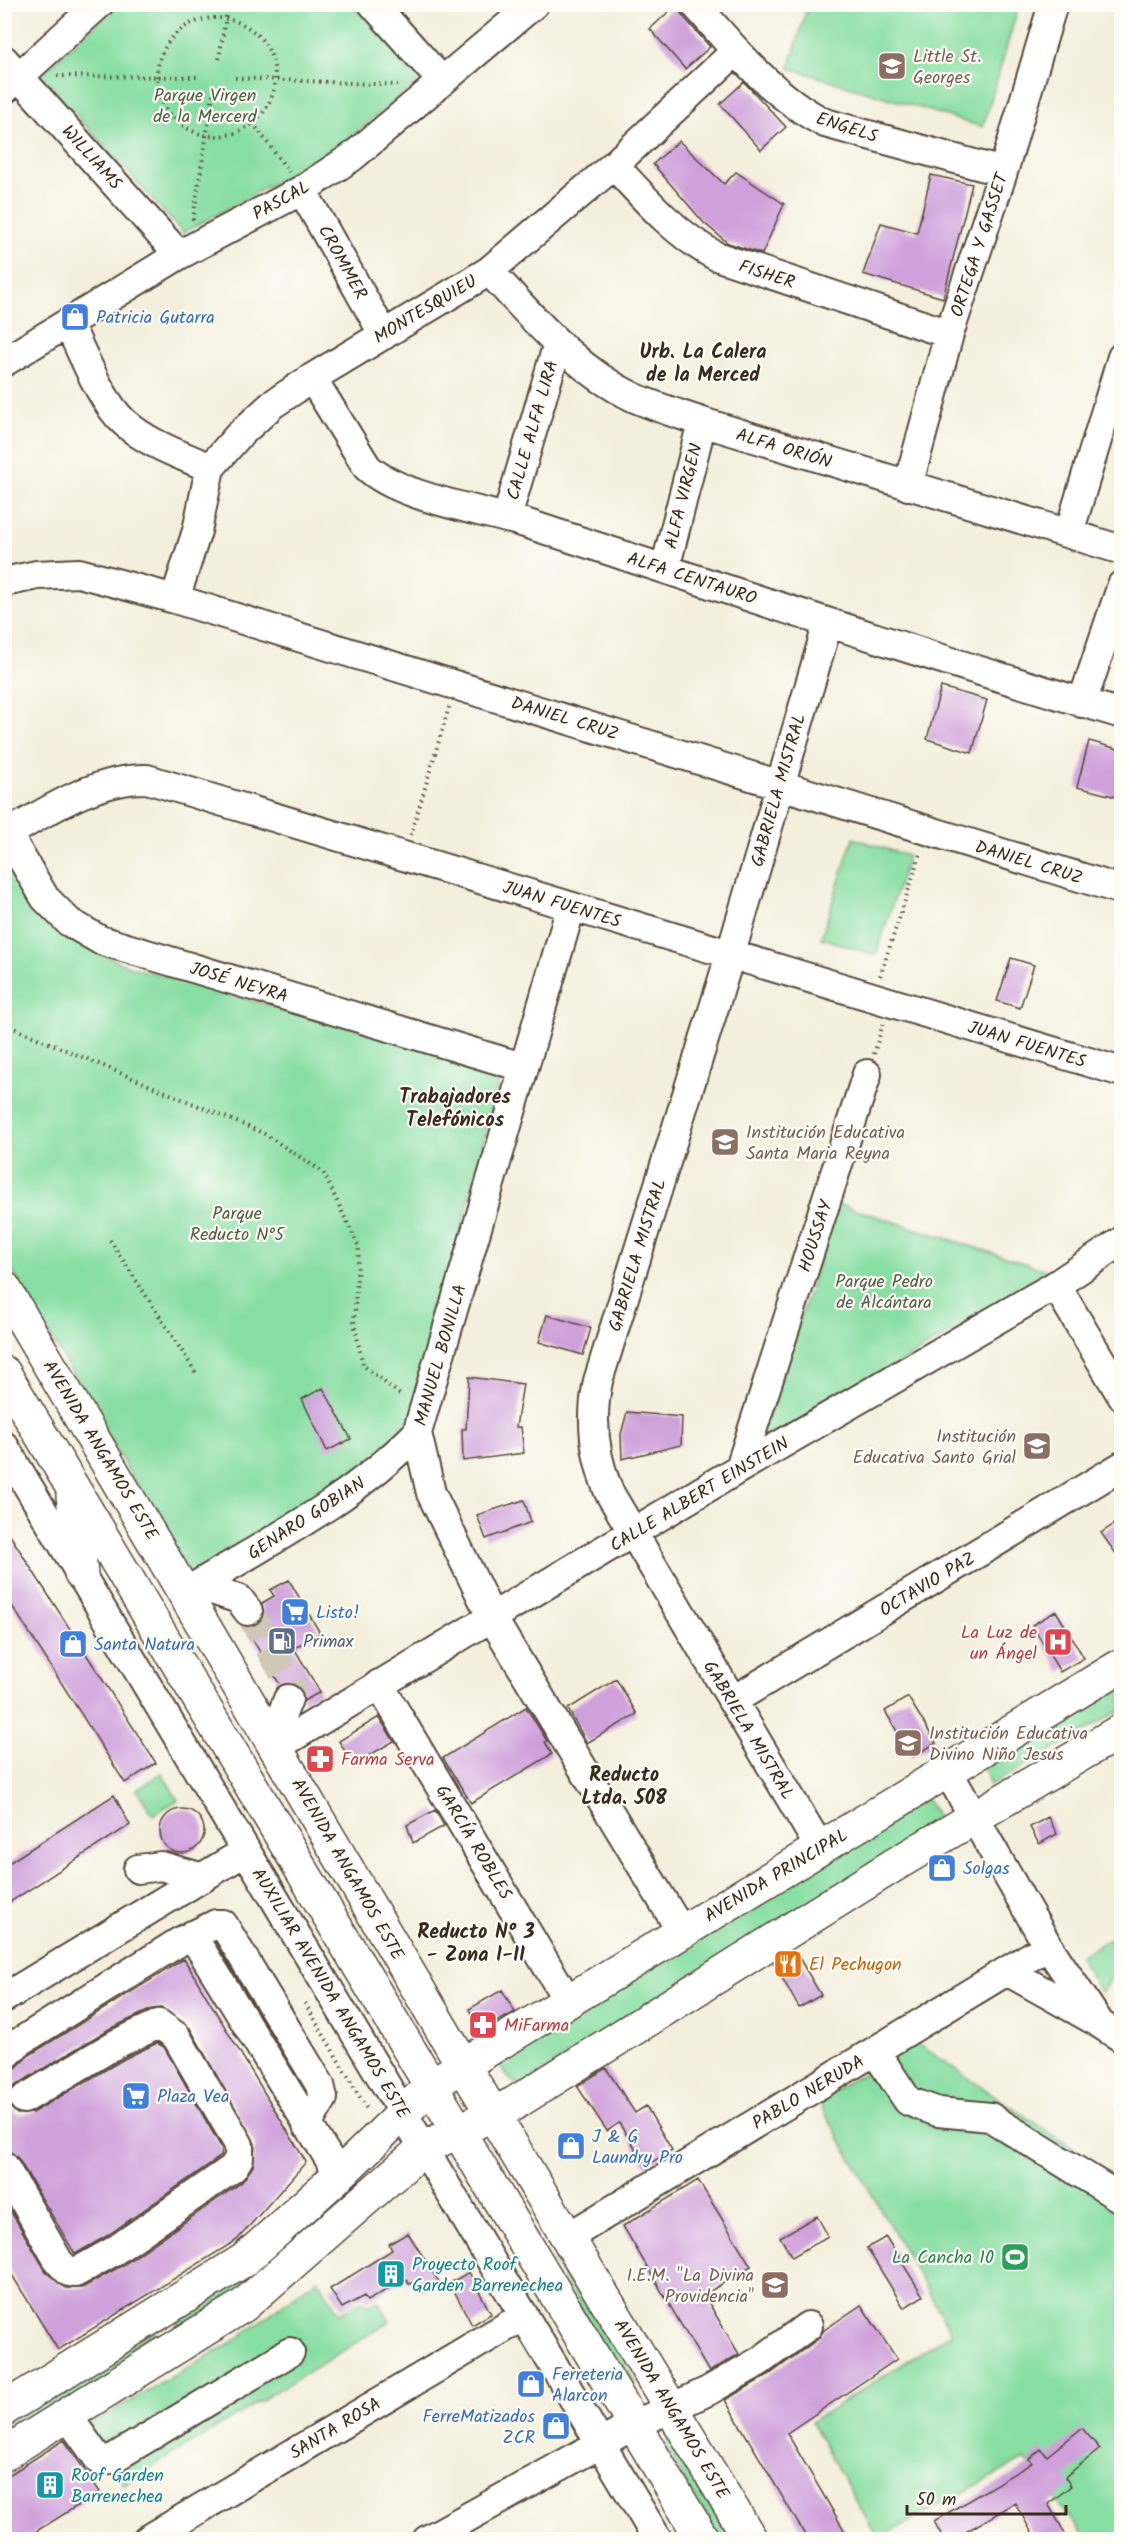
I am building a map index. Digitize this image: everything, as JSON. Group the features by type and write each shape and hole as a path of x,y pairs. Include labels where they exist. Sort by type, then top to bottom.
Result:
{"main road":[{"name":"AVENIDA ANGAMOS ESTE","path":"4,1288 191,1589 274,1744 463,2065 751,2540"},
{"path":"4,1373 703,2540"},
{"path":"73,1487 81,1574"},
{"name":"AVENIDA PRINCIPAL","path":"4,2409 244,2260 339,2175 432,2086 463,2065 681,1930 948,1772 1122,1665"},
{"path":"4,2454 244,2306 424,2148 457,2130 494,2115 975,1817 1120,1736"},
{"path":"339,2175 359,2203"},
{"path":"169,2308 166,2320 171,2336 189,2339"}],"street":[{"path":"10,75 99,4"},
{"path":"373,4 438,84"},
{"name":"PASCAL","path":"4,362 183,252 302,190 352,157 534,4"},
{"name":"ENGELS","path":"695,4 736,51 796,106 825,123 1003,172"},
{"name":"ORTEGA Y GASSET","path":"908,486 949,334 1003,172 1053,4"},
{"name":"MONTESQUIEU","path":"175,599 197,531 210,468 238,436 273,404 312,378 489,270 614,165 736,51"},
{"name":"WILLIAMS","path":"10,75 183,252"},
{"name":"FISHER","path":"614,165 686,239 716,256 949,334"},
{"name":"CROMMER","path":"302,190 384,335"},
{"name":"ALFA ORIÓN","path":"489,270 558,343 596,374 633,397 702,422 1122,550"},
{"path":"68,323 96,383 124,422 152,441 210,468"},
{"name":"CALLE ALFA LIRA","path":"507,517 558,343"},
{"path":"1069,533 1122,357"},
{"name":"ALFA CENTAURO","path":"312,378 350,442 374,474 398,486 507,517 828,623 1122,714"},
{"name":"ALFA VIRGEN","path":"665,569 702,422"},
{"name":"DANIEL CRUZ","path":"4,582 37,575 79,573 175,599 456,683 928,832 1122,890"},
{"path":"1082,702 1122,585"},
{"name":"GABRIELA MISTRAL","path":"820,1848 609,1491 600,1465 593,1425 594,1401 730,956 828,623"},
{"name":"JUAN FUENTES","path":"6,833 96,789 120,781 147,779 1122,1072"},
{"name":"JOSÉ NEYRA","path":"6,833 45,898 69,922 100,940 522,1067"},
{"name":"MANUEL BONILLA","path":"571,907 522,1067 420,1422 431,1493 491,1616 681,1930"},
{"name":"HOUSSAY","path":"740,1468 867,1074"},
{"name":"CALLE ALBERT EINSTEIN","path":"274,1744 379,1684 740,1468 1056,1285 1122,1241"},
{"path":"1056,1285 1122,1396"},
{"name":"GENARO GOBIAN","path":"191,1589 341,1498 391,1460 420,1422"},
{"name":"AUXILIAR AVENIDA ANGAMOS ESTE","path":"4,1446 658,2540"},
{"name":"OCTAVIO PAZ","path":"732,1701 1122,1466"},
{"path":"191,1589 239,1599 248,1611"},
{"name":"GARCÍA ROBLES","path":"379,1684 568,2001"},
{"path":"274,1744 288,1699"},
{"path":"948,1772 1048,1946 1111,2031"},
{"path":"4,1998 246,1851"},
{"path":"138,1869 161,1866 203,1878"},
{"path":"4,2057 18,2043 192,1935 216,1924 223,1924 320,2085 323,2098 307,2126 339,2175"},
{"name":"PABLO NERUDA","path":"568,2237 1048,1946"},
{"path":"1007,1971 1111,2031"},
{"path":"4,2166 59,2262 75,2273 114,2251 233,2168 239,2158 239,2145 176,2036 166,2026 159,2024 116,2044 24,2099"},
{"path":"874,2051 908,2101 938,2112 990,2117 1122,2199"},
{"name":"SANTA ROSA","path":"147,2540 524,2316"},
{"path":"427,2540 469,2529 634,2425 708,2391 760,2361 808,2326"},
{"path":"68,2415 99,2460 112,2459 290,2352"}],"path":[{"path":"219,59 228,4"},
{"path":"208,18 225,18 242,23 262,40 273,63 275,80 269,104 254,123 231,134 207,136 190,131 176,122 165,109 156,77 158,60 166,44 177,31 192,22 208,18"},
{"path":"10,75 200,77"},
{"path":"235,78 438,84"},
{"path":"183,252 207,136 213,94"},
{"path":"254,123 302,190"},
{"path":"405,855 456,683"},
{"path":"867,1074 881,1001 928,832"},
{"path":"4,1024 263,1133 323,1172 359,1247 354,1323 363,1365 420,1422"},
{"path":"110,1240 198,1376"}],"green space":[{"name":"Parque Virgen de la Mercerd","path":"353,4 421,79 337,148 183,233 40,75 117,5"},
{"name":"Little St. Georges","path":"1006,4 1018,8 983,127 789,68 808,5"},
{"path":"853,838 908,856 876,955 821,938"},
{"name":"Parque Reducto N°5","path":"4,855 76,943 131,967 502,1070 414,1416 383,1454 193,1582 5,1258"},
{"name":"Parque Pedro de Alcántara","path":"838,1204 1052,1272 757,1449"},
{"path":"1121,1683 1121,1710 990,1786 983,1765"},
{"path":"162,1773 178,1800 153,1815 137,1790"},
{"path":"926,1798 941,1823 520,2086 510,2080 504,2072 501,2053"},
{"path":"1121,1933 1121,1962 1101,1993 1079,1956"},
{"name":"La Cancha 10","path":"915,2042 1121,2181 1121,2539 1086,2539 1024,2459 878,2539 811,2422 952,2333 818,2101"},
{"path":"335,2191 343,2200 255,2284 180,2330 177,2325 181,2316"},
{"path":"553,2260 577,2280 636,2383 627,2388"},
{"path":"317,2279 340,2313 362,2301 367,2306 378,2301 390,2322 124,2484 89,2425 234,2341"},
{"path":"154,2331 163,2344 5,2442 5,2424"},
{"path":"671,2439 731,2539 720,2539 663,2444"}],"building":[{"path":"677,4 682,15 710,47 685,69 650,29"},
{"path":"744,82 786,127 761,150 720,104"},
{"path":"679,141 724,184 736,172 784,204 762,254 728,243 704,223 653,164"},
{"path":"931,175 972,184 943,298 863,274 881,223 917,233"},
{"path":"941,687 987,700 972,753 927,739"},
{"path":"1089,741 1122,750 1122,780 1117,797 1077,787"},
{"path":"1011,958 1034,965 1020,1008 997,1001"},
{"path":"547,1315 591,1328 583,1355 539,1342"},
{"path":"469,1377 523,1384 516,1427 521,1427 524,1453 463,1461 462,1429 466,1429"},
{"path":"323,1388 351,1439 327,1451 302,1399"},
{"path":"627,1412 682,1417 681,1445 622,1459 621,1434"},
{"path":"524,1500 531,1522 486,1539 477,1515"},
{"path":"1122,1519 1122,1562 1101,1533"},
{"path":"4,1526 156,1763 125,1783 4,1593"},
{"path":"289,1580 320,1633 294,1648 320,1692 304,1701 301,1689 295,1684 280,1685 245,1627 258,1624 263,1617 262,1603 274,1596 270,1590"},
{"name":"La Luz de un Ángel","path":"1056,1611 1084,1658 1060,1672 1032,1625"},
{"path":"616,1679 637,1714 587,1743 568,1709"},
{"path":"908,1697 936,1743 912,1757 885,1711"},
{"path":"526,1707 547,1741 545,1742 552,1754 471,1803 443,1758"},
{"path":"379,1717 394,1741 353,1765 339,1741"},
{"path":"114,1795 130,1825 4,1906 4,1866"},
{"path":"182,1809 197,1816 204,1831 197,1846 182,1853 167,1846 160,1831 167,1816"},
{"path":"435,1810 444,1826 413,1843 407,1825"},
{"path":"1048,1817 1057,1834 1039,1844 1030,1827"},
{"path":"795,1951 821,1995 799,2008 774,1963"},
{"name":"Plaza Vea","path":"184,1959 306,2162 237,2240 58,2350 4,2262 4,2200 47,2273 66,2288 82,2288 123,2265 242,2182 253,2166 255,2144 190,2028 161,2008 152,2009 109,2029 16,2085 9,2092 10,2107 17,2114 32,2113 124,2059 157,2043 164,2047 222,2149 221,2156 105,2237 75,2254 18,2158 4,2150 4,2073 15,2069 28,2056"},
{"path":"502,1990 515,2012 481,2031 469,2009"},
{"path":"606,2068 635,2113 646,2106 672,2150 646,2166 619,2123 607,2131 577,2086"},
{"path":"698,2180 751,2266 704,2295 739,2354 709,2372 623,2226"},
{"path":"817,2216 828,2236 792,2257 780,2237"},
{"name":"Proyecto Roof Garden Barrenechea","path":"408,2233 439,2282 421,2292 415,2282 409,2284 406,2279 367,2301 364,2296 342,2308 330,2289 392,2250 389,2244"},
{"path":"886,2237 923,2296 904,2308 867,2248"},
{"path":"469,2272 491,2314 472,2325 450,2283"},
{"path":"861,2305 897,2359 787,2433 850,2540 808,2540 725,2400 770,2374 818,2339 824,2330"},
{"path":"1082,2428 1100,2449 1065,2477 1071,2486 1048,2504 1069,2540 1036,2540 1015,2503 952,2540 944,2540 934,2521 1032,2463 1029,2459 1041,2449 1047,2456"},
{"name":"Roof Garden Barrenechea","path":"64,2440 100,2492 22,2540 4,2540 4,2478"}],"tunnel":[{"path":"248,1611 291,1686 288,1699"}],"place":[{"name":"Little St. Georges","path":"892,66"},
{"name":"Patricia Gutarra","path":"75,317"},
{"name":"Institución Educativa Santa Maria Reyna","path":"725,1142"},
{"name":"Institución Educativa Santo Grial","path":"1037,1446"},
{"name":"Listo!","path":"295,1612"},
{"name":"Primax","path":"282,1641"},
{"name":"La Luz de un Ángel","path":"1058,1642"},
{"name":"Santa Natura","path":"73,1644"},
{"name":"Institución Educativa Divino Niño Jesus","path":"908,1743"},
{"name":"Farma Serva","path":"320,1759"},
{"name":"Solgas","path":"942,1868"},
{"name":"El Pechugon","path":"788,1964"},
{"name":"MiFarma","path":"483,2025"},
{"name":"Plaza Vea","path":"136,2096"},
{"name":"J & G Laundry Pro","path":"571,2146"},
{"name":"La Cancha 10","path":"1015,2257"},
{"name":"Proyecto Roof Garden Barrenechea","path":"391,2274"},
{"name":"I.E.M. \"La Divina Providencia\"","path":"775,2285"},
{"name":"Ferreteria Alarcon","path":"531,2384"},
{"name":"FerreMatizados ZCR","path":"556,2426"},
{"name":"Roof Garden Barrenechea","path":"50,2485"}],"district":[{"name":"Urb. La Calera de la Merced","path":"703,362"},
{"name":"Trabajadores Telefónicos","path":"455,1108"},
{"name":"Reducto Ltda. 508","path":"624,1786"},
{"name":"Reducto N° 3 - Zona I-II","path":"476,1942"}]}
